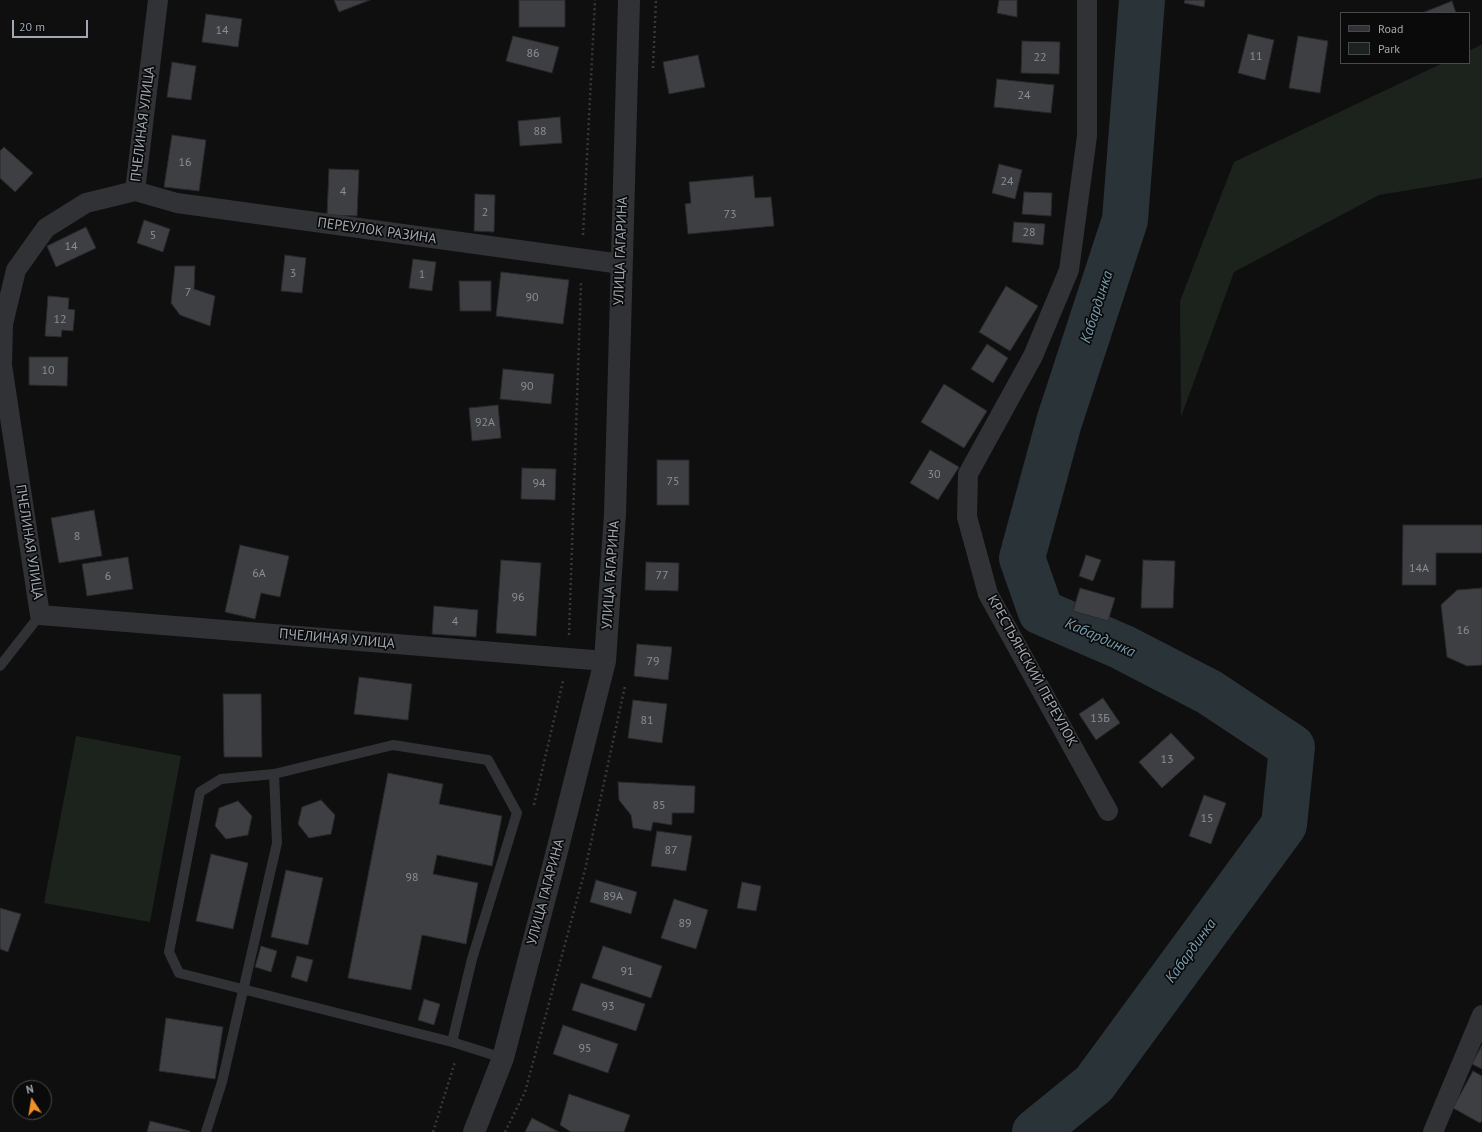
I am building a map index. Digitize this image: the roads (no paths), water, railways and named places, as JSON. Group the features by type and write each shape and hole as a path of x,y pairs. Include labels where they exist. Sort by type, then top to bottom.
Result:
{"street":[{"name":"ПЧЕЛИНАЯ УЛИЦА","path":"158,0 134,191 86,203 46,228 16,270 3,324 2,365 40,615 605,660"},
{"name":"УЛИЦА ГАГАРИНА","path":"474,1132 502,1058 554,863 605,660 615,514 629,0"},
{"name":"КРЕСТЬЯНСКИЙ ПЕРЕУЛОК","path":"1087,0 1088,136 1069,270 1034,356 968,474 966,518 988,594 1108,811"},
{"name":"ПЕРЕУЛОК РАЗИНА","path":"134,191 176,203 621,264"},
{"path":"1433,1132 1482,1015"}],"lane":[{"path":"0,666 40,615"},
{"path":"456,1043 472,959 518,813 488,760 393,745 274,774 221,779 200,792 169,952 179,973 456,1043 502,1058"},
{"path":"206,1132 222,1082 277,843 274,774"}],"waterway":[{"name":"Кабардинка","path":"1035,1132 1094,1084 1284,825 1292,747 1209,692 1122,647 1041,612 1022,558 1059,422 1125,220 1142,0"}]}
